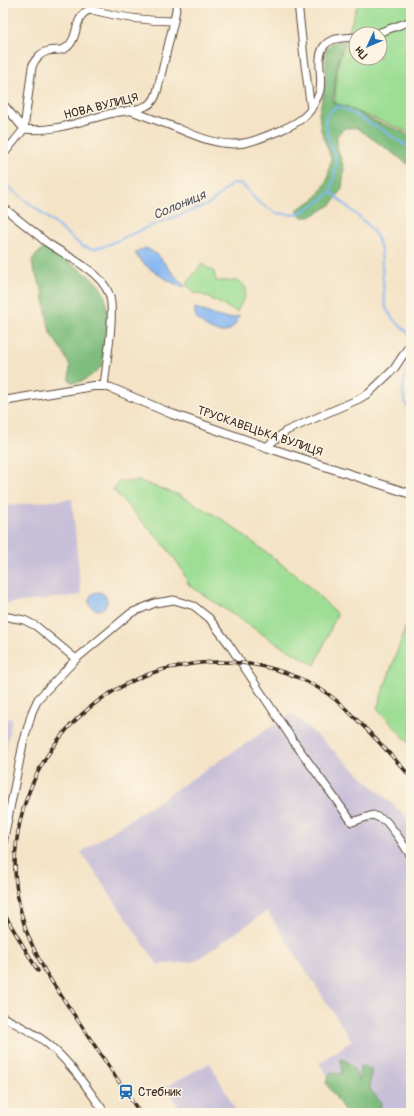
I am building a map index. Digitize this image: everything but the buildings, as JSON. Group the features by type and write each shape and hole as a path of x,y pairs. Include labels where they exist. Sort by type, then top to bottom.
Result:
{"street":[{"name":"НОВА ВУЛИЦЯ","path":"24,129 53,129 113,113 144,107 154,100 174,21 177,3"},
{"path":"298,3 311,109"},
{"path":"3,155 24,129 32,67 34,62 41,54 48,50 61,50 70,45 82,14 89,10 124,18 148,21 174,21"},
{"path":"388,29 411,21"},
{"path":"129,110 209,141 230,144 245,143 292,125 303,118 311,109 320,91 320,60 321,52 324,46 336,39 348,38"},
{"path":"3,104 24,129"},
{"path":"3,207 48,242 90,271 105,287 111,302 111,322 104,386"},
{"path":"266,447 286,431 359,399 369,393 394,369 411,342"},
{"name":"ТРУСКАВЕЦЬКА ВУЛИЦЯ","path":"3,401 93,386 104,386 172,414 266,447 411,494"},
{"path":"3,843 18,765 32,712 38,699 76,659 131,613 155,603 174,600 194,606 209,618 228,643 294,742 352,822 373,815 386,821 397,834 411,856"},
{"path":"3,616 24,620 36,626 76,659"},
{"path":"3,1017 38,1037 55,1050 105,1113"}],"shaded area":[{"path":"72,499 81,595 3,604 3,506"},
{"path":"292,713 411,822 411,1113 352,1113 319,1063 352,1041 267,911 195,961 158,965 81,852"},
{"path":"3,717 12,719 3,768"},
{"path":"210,1063 237,1113 182,1113 167,1086"}],"green space":[{"path":"358,3 411,3 411,133 335,103 338,64 348,34 348,66 388,66 388,26 350,26"},
{"path":"344,41 337,64 333,103 348,107 374,121 403,132 411,137 411,166 357,128 345,128 337,135 337,147 344,168 342,188 332,204 310,217 302,217 296,210 315,199 327,181 331,158 321,130 319,114 324,90 326,53 332,43"},
{"path":"45,248 85,273 98,285 105,297 107,317 102,366 84,380 71,382 69,380 70,366 63,352 50,333 42,289 33,268 32,260 41,250"},
{"path":"202,264 214,272 216,281 240,281 246,288 245,296 237,312 201,294 194,293 186,284"},
{"path":"139,481 179,495 222,519 304,581 337,614 315,665 276,643 189,585 180,566 166,547 113,490 118,482"},
{"path":"411,612 411,745 377,708"},
{"path":"341,1059 348,1062 359,1081 360,1066 371,1069 370,1089 381,1103 379,1113 346,1113 326,1083 330,1073 342,1074"}],"water":[{"path":"146,248 158,255 185,287 180,287 156,273 139,259 135,253"},
{"path":"195,308 222,317 233,318 239,316 230,330 219,332 208,328 200,322 195,313"},
{"path":"94,592 102,592 107,597 105,608 102,610 94,610 89,605 89,597"}],"waterway":[{"name":"Солониця","path":"3,183 82,246 92,249 105,246 148,227 209,204 233,183 242,184 258,202 276,213 296,215 316,204 331,192 336,167 336,158 329,142 325,119 331,110 339,106 411,148"},
{"path":"331,192 369,226 377,237 381,250 386,308 393,319 410,335"},
{"path":"411,352 403,387 404,397 411,413"}],"railway":[{"path":"140,1113 46,973 28,937 19,903 15,868 16,843 21,819 28,795 37,773 64,732 101,699 122,686 145,675 166,669 210,662 241,663 271,668 304,680 324,691 359,722 411,777"},
{"path":"3,912 38,971"}],"place":[{"name":"Стебник","path":"126,1092"}]}
